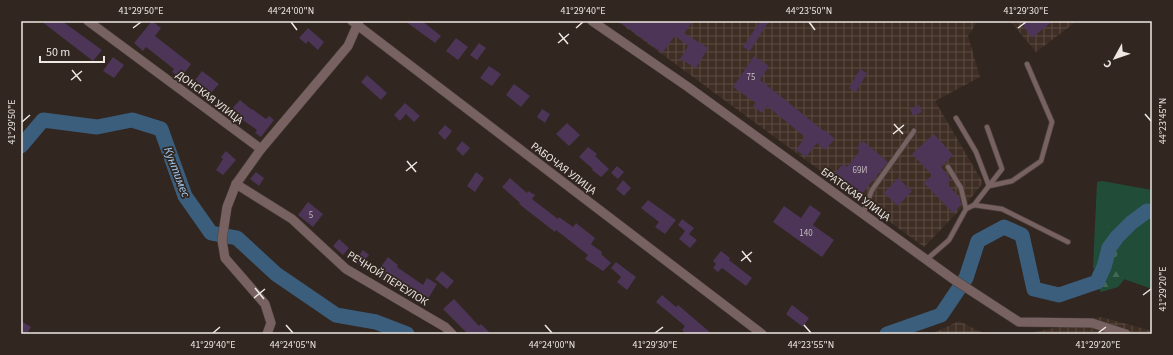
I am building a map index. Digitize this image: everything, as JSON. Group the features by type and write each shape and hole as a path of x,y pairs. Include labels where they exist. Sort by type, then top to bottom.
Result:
{"street":[{"name":"ДОНСКАЯ УЛИЦА","path":"88,21 261,150"},
{"name":"БРАТСКАЯ УЛИЦА","path":"592,21 688,87 926,260 1019,322 1092,323 1126,334"},
{"path":"267,334 271,323 264,304 225,258 222,240 227,207 236,184 261,150 348,46 357,23"},
{"name":"РАБОЧАЯ УЛИЦА","path":"357,23 762,334"},
{"name":"РЕЧНОЙ ПЕРЕУЛОК","path":"236,184 292,219 346,269 445,327 452,334"}],"lane":[{"path":"989,186 1012,181 1041,161 1052,122 1027,64"},
{"path":"956,118 976,152 989,186"},
{"path":"926,260 949,240 966,209 974,205 1002,169 987,127"},
{"path":"863,214 872,190 914,131"},
{"path":"948,167 961,188 966,209"},
{"path":"974,205 1002,209 1068,242"}],"shaded area":[{"path":"617,21 978,21 968,36 980,77 935,101 983,183 970,199 924,247"},
{"path":"1010,21 1077,21 1036,52"},
{"path":"1101,317 1152,331 1152,334 1027,334"},
{"path":"959,321 985,334 931,334"}],"green space":[{"path":"1102,181 1152,190 1152,289 1093,268 1097,182"},
{"path":"1108,226 1120,227 1124,238 1115,260 1122,264 1127,276 1118,287 1101,292 1092,274 1098,260 1101,233"}],"building":[{"path":"41,21 62,21 102,50 93,61"},
{"path":"152,21 161,28 155,36 191,64 181,78 172,72 174,69 146,47 143,51 134,43"},
{"path":"405,21 422,21 441,36 435,43"},
{"path":"618,21 693,21 684,33 708,48 696,68 680,59 688,46 675,36 662,53"},
{"path":"760,21 769,21 750,51 743,47"},
{"path":"1024,21 1053,21 1032,38 1024,27"},
{"path":"308,28 324,42 318,50 308,41 306,44 299,38"},
{"path":"456,38 468,47 458,60 446,51"},
{"path":"479,43 486,48 477,60 470,55"},
{"path":"754,56 769,66 760,80 835,139 825,150 817,143 806,157 796,150 805,137 767,106 762,113 753,106 756,103 733,87"},
{"path":"113,57 124,65 114,78 103,71"},
{"path":"489,66 501,74 492,86 480,78"},
{"path":"860,69 867,73 856,92 849,88"},
{"path":"202,71 219,84 209,95 193,83"},
{"path":"367,75 387,93 381,100 361,82"},
{"path":"514,84 530,96 521,107 506,95"},
{"path":"240,100 266,119 269,116 274,120 261,137 255,133 257,130 230,111"},
{"path":"405,103 420,116 414,122 406,114 400,121 394,115"},
{"path":"919,105 922,112 913,116 910,109"},
{"path":"542,109 550,114 545,123 537,117"},
{"path":"567,123 580,135 569,146 556,134"},
{"path":"445,125 452,131 445,140 438,133"},
{"path":"934,134 953,155 941,167 951,180 947,184 960,198 961,205 953,213 924,183 932,175 912,154"},
{"path":"462,141 470,148 463,156 456,149"},
{"path":"863,141 888,162 861,195 835,173 843,164 847,167 860,151 856,148"},
{"path":"588,147 597,154 595,156 609,169 601,177 579,157"},
{"path":"226,151 236,160 223,175 216,170 223,159 221,157"},
{"path":"617,166 624,172 618,179 611,173"},
{"path":"256,172 264,178 259,186 250,179"},
{"path":"476,172 484,178 475,192 467,186"},
{"path":"510,178 527,193 528,191 535,195 532,199 558,219 559,217 573,227 576,223 595,238 591,244 602,252 601,254 611,263 603,271 585,259 588,255 519,204 520,203 502,187"},
{"path":"898,178 912,191 898,206 884,193"},
{"path":"623,180 631,188 624,196 616,189"},
{"path":"648,200 676,220 665,234 655,227 659,222 641,208"},
{"path":"308,202 323,214 313,227 298,215"},
{"path":"810,205 821,213 813,225 834,240 822,257 773,222 784,206 801,218"},
{"path":"682,219 694,228 689,234 697,240 690,248 679,239 685,231 678,225"},
{"path":"339,239 349,248 343,255 333,246"},
{"path":"363,250 369,255 360,266 355,261"},
{"path":"721,251 730,258 729,260 752,278 746,286 722,268 718,272 713,268 716,264 713,261"},
{"path":"388,257 398,265 397,267 423,285 427,278 437,284 426,302 388,279 385,282 375,275"},
{"path":"616,262 636,277 627,290 617,282 621,277 611,268"},
{"path":"442,271 454,281 447,289 435,279"},
{"path":"662,295 676,307 678,305 712,334 686,334 682,330 685,326 656,302"},
{"path":"454,299 479,326 481,324 491,334 468,334 443,309"},
{"path":"792,305 809,318 803,327 786,314"},
{"path":"21,321 31,327 27,334 21,334"}],"waterway":[{"name":"Кунтимес","path":"21,146 43,120 97,127 132,120 161,129 185,196 211,233 237,238 276,274 336,315 376,322 407,334"},
{"name":"Кунтимес","path":"887,334 941,315 966,278 978,241 1004,227 1022,235 1034,289 1059,295 1097,282 1104,267 1109,248 1117,237 1131,223 1147,211 1152,212"}]}
